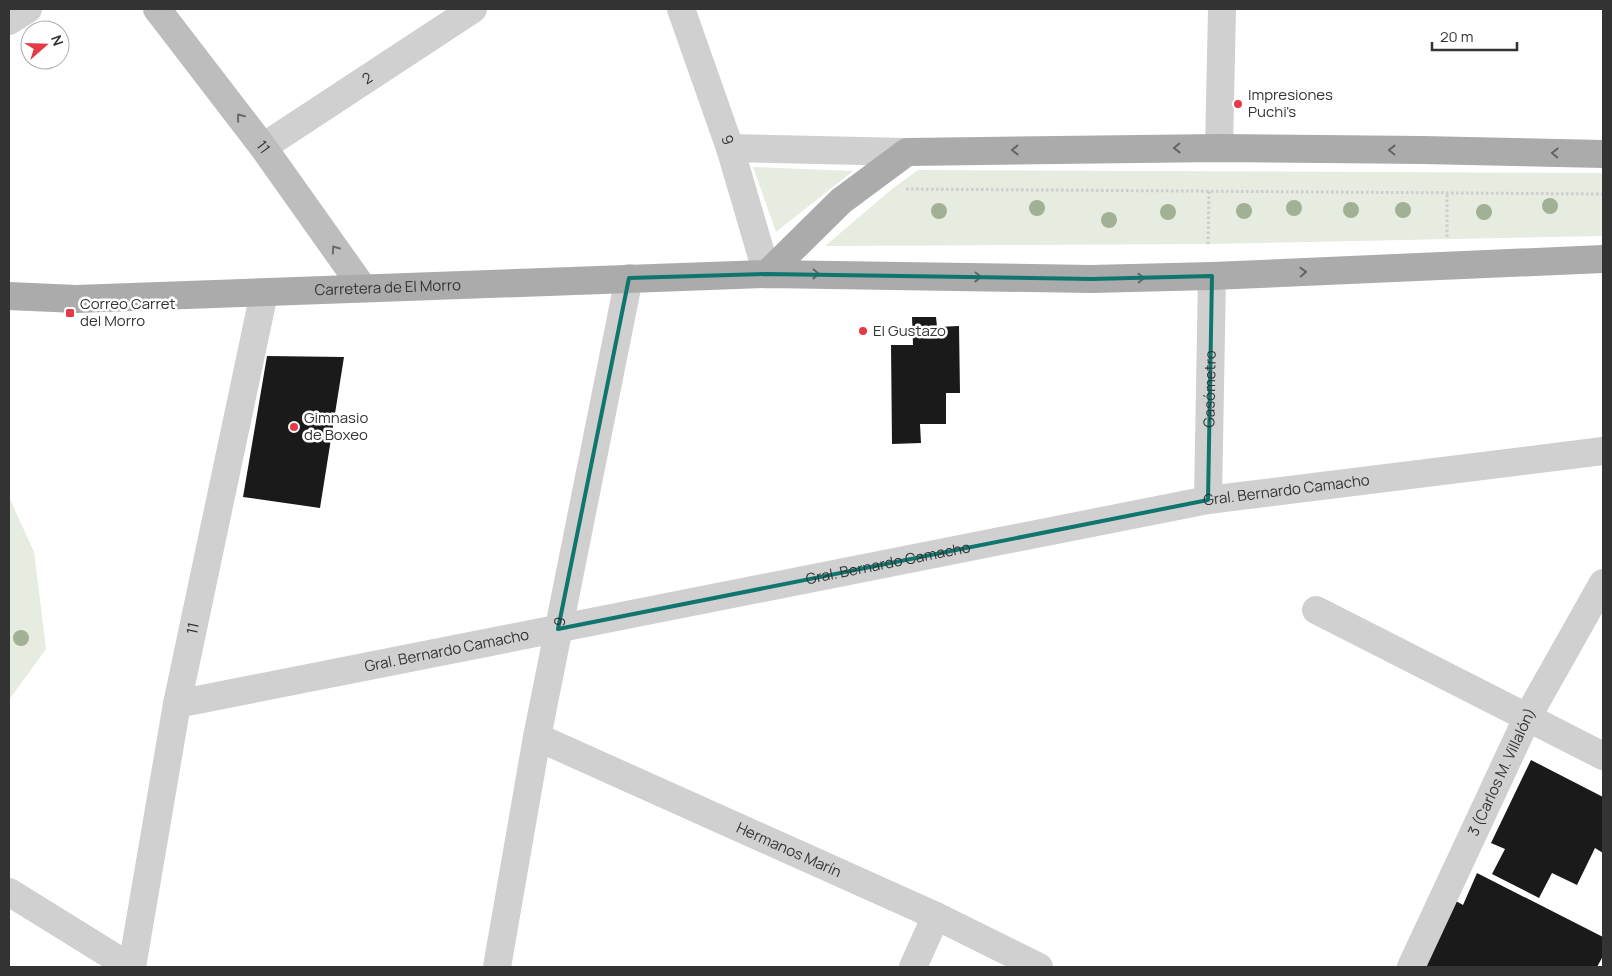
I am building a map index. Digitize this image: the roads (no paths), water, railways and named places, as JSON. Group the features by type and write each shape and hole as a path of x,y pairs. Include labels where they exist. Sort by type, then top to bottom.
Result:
{"main road":[{"name":"11","path":"156,9 263,147 364,288"},
{"path":"767,274 842,201 907,152 1219,148 1603,154"},
{"name":"Carretera de El Morro","path":"9,296 76,299 767,274 1091,279 1212,276 1603,259"}],"street":[{"path":"9,21 28,9"},
{"name":"2","path":"263,147 473,9"},
{"name":"9","path":"681,9 730,148 767,274"},
{"path":"1219,148 1222,9"},
{"path":"730,148 907,152"},
{"name":"Gasómetro","path":"1208,500 1212,276"},
{"name":"9","path":"497,967 537,737 629,278"},
{"name":"11","path":"131,967 178,704 264,293"},
{"name":"Gral. Bernardo Camacho","path":"178,704 1208,500 1603,451"},
{"name":"3 (Carlos M. Villalón)","path":"1411,967 1528,716 1603,582"},
{"path":"1316,610 1528,716 1603,756"},
{"name":"Hermanos Marín","path":"537,737 936,916 1039,967"},
{"path":"9,892 131,967"},
{"path":"913,967 936,916"}],"place":[{"name":"Impresiones Puchi's","path":"1238,104"},
{"name":"Correo Carret del Morro","path":"70,313"},
{"name":"El Gustazo","path":"863,331"},
{"name":"Gimnasio de Boxeo","path":"294,427"}]}
